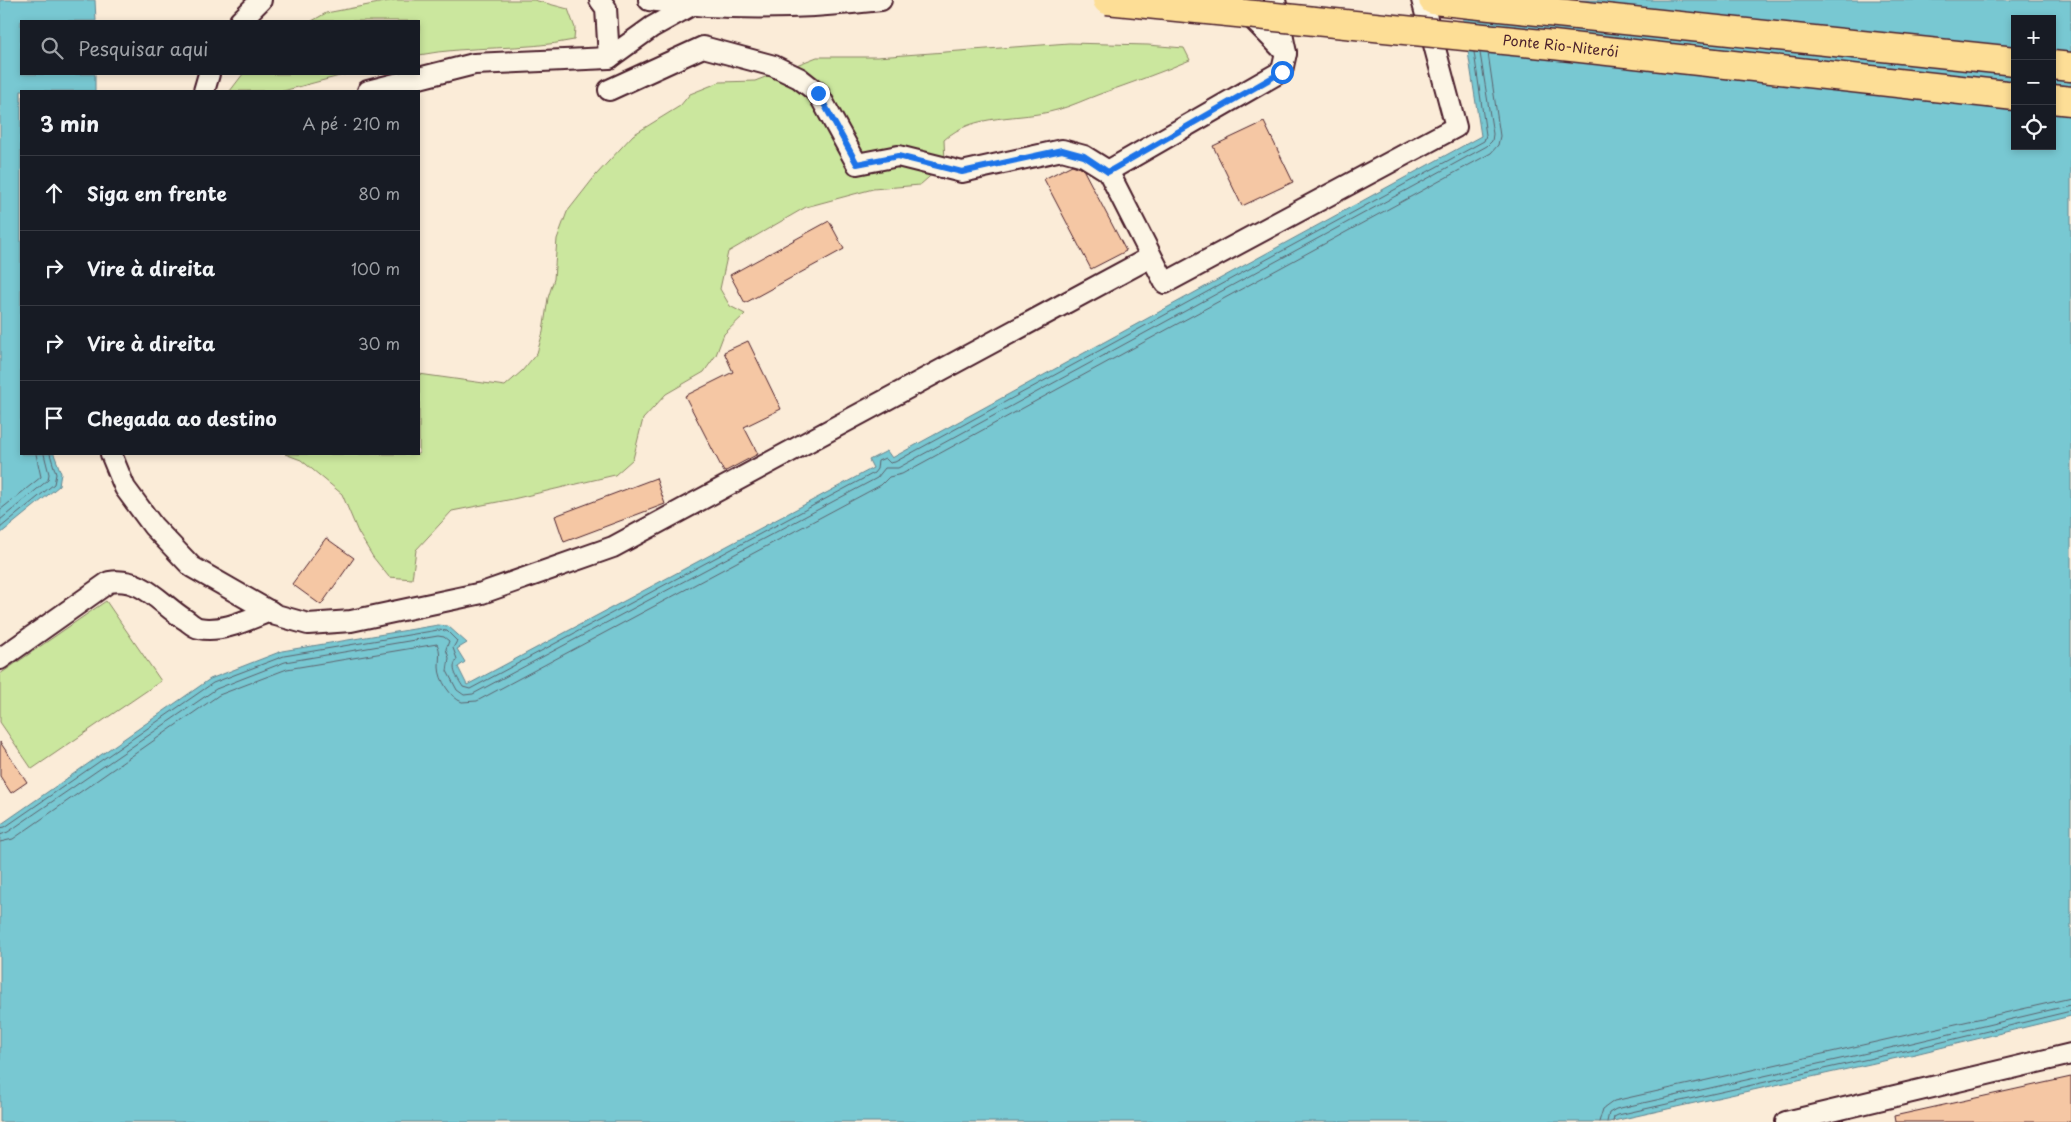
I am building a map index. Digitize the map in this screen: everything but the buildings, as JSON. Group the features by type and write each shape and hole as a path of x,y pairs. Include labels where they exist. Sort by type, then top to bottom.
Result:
{"highway":[{"name":"Ponte Rio-Niterói","path":"1107,0 1553,45 2011,96"},
{"path":"1433,0 2011,61"},
{"path":"2056,65 2071,67"},
{"path":"2056,99 2071,101"}],"lane":[{"path":"241,20 261,0"},
{"path":"600,0 606,8 609,58"},
{"path":"649,0 690,6 740,8 816,7 881,0"},
{"path":"1234,0 1286,53"},
{"path":"1108,172 1282,72 1286,53 1275,0"},
{"path":"610,90 703,47 774,66 799,78 818,93 857,164 898,156 962,172 1062,150 1084,156 1108,172 1165,282 1456,128 1422,0"},
{"path":"372,90 474,64 609,58 652,27 690,6"},
{"path":"204,90 209,75"},
{"path":"112,455 125,488 153,526 192,567 270,611 308,624 351,620 482,593 613,547 1151,257"},
{"path":"0,659 109,582 122,580 140,585 179,616 198,628 227,628 270,611"},
{"path":"1786,1122 2071,1054"}],"green space":[{"path":"395,0 534,0 568,9 575,28 574,40 535,46 458,50 420,55 420,20 314,20 326,13"},
{"path":"1069,43 1184,48 1190,60 1063,108 969,125 956,131 944,140 945,163 920,185 873,189 806,207 728,252 720,289 730,306 745,314 724,334 716,355 704,372 666,394 643,419 633,459 615,475 452,511 416,550 412,579 389,577 373,557 358,532 342,494 301,460 288,455 420,455 420,374 505,386 522,371 537,353 543,332 548,298 554,279 557,239 567,212 596,175 633,135 680,106 690,94 720,82 755,81 817,57 877,57"},
{"path":"242,75 343,75 287,90 231,90"},
{"path":"106,601 161,681 32,769 0,722 0,674"}],"water":[{"path":"0,0 95,0 96,20 20,20 20,75 95,75 95,90 20,90 20,455 54,455 61,473 59,486 0,534"},
{"path":"1460,0 2071,0 2071,1016 1915,1054 1609,1122 0,1122 0,825 210,679 282,651 438,625 448,626 467,643 457,649 465,662 458,667 467,685 873,468 869,460 887,451 892,458 1481,136"}],"route":[{"path":"818,93 857,164 898,156 962,172 1062,150 1084,156 1108,172 1282,72"}]}
